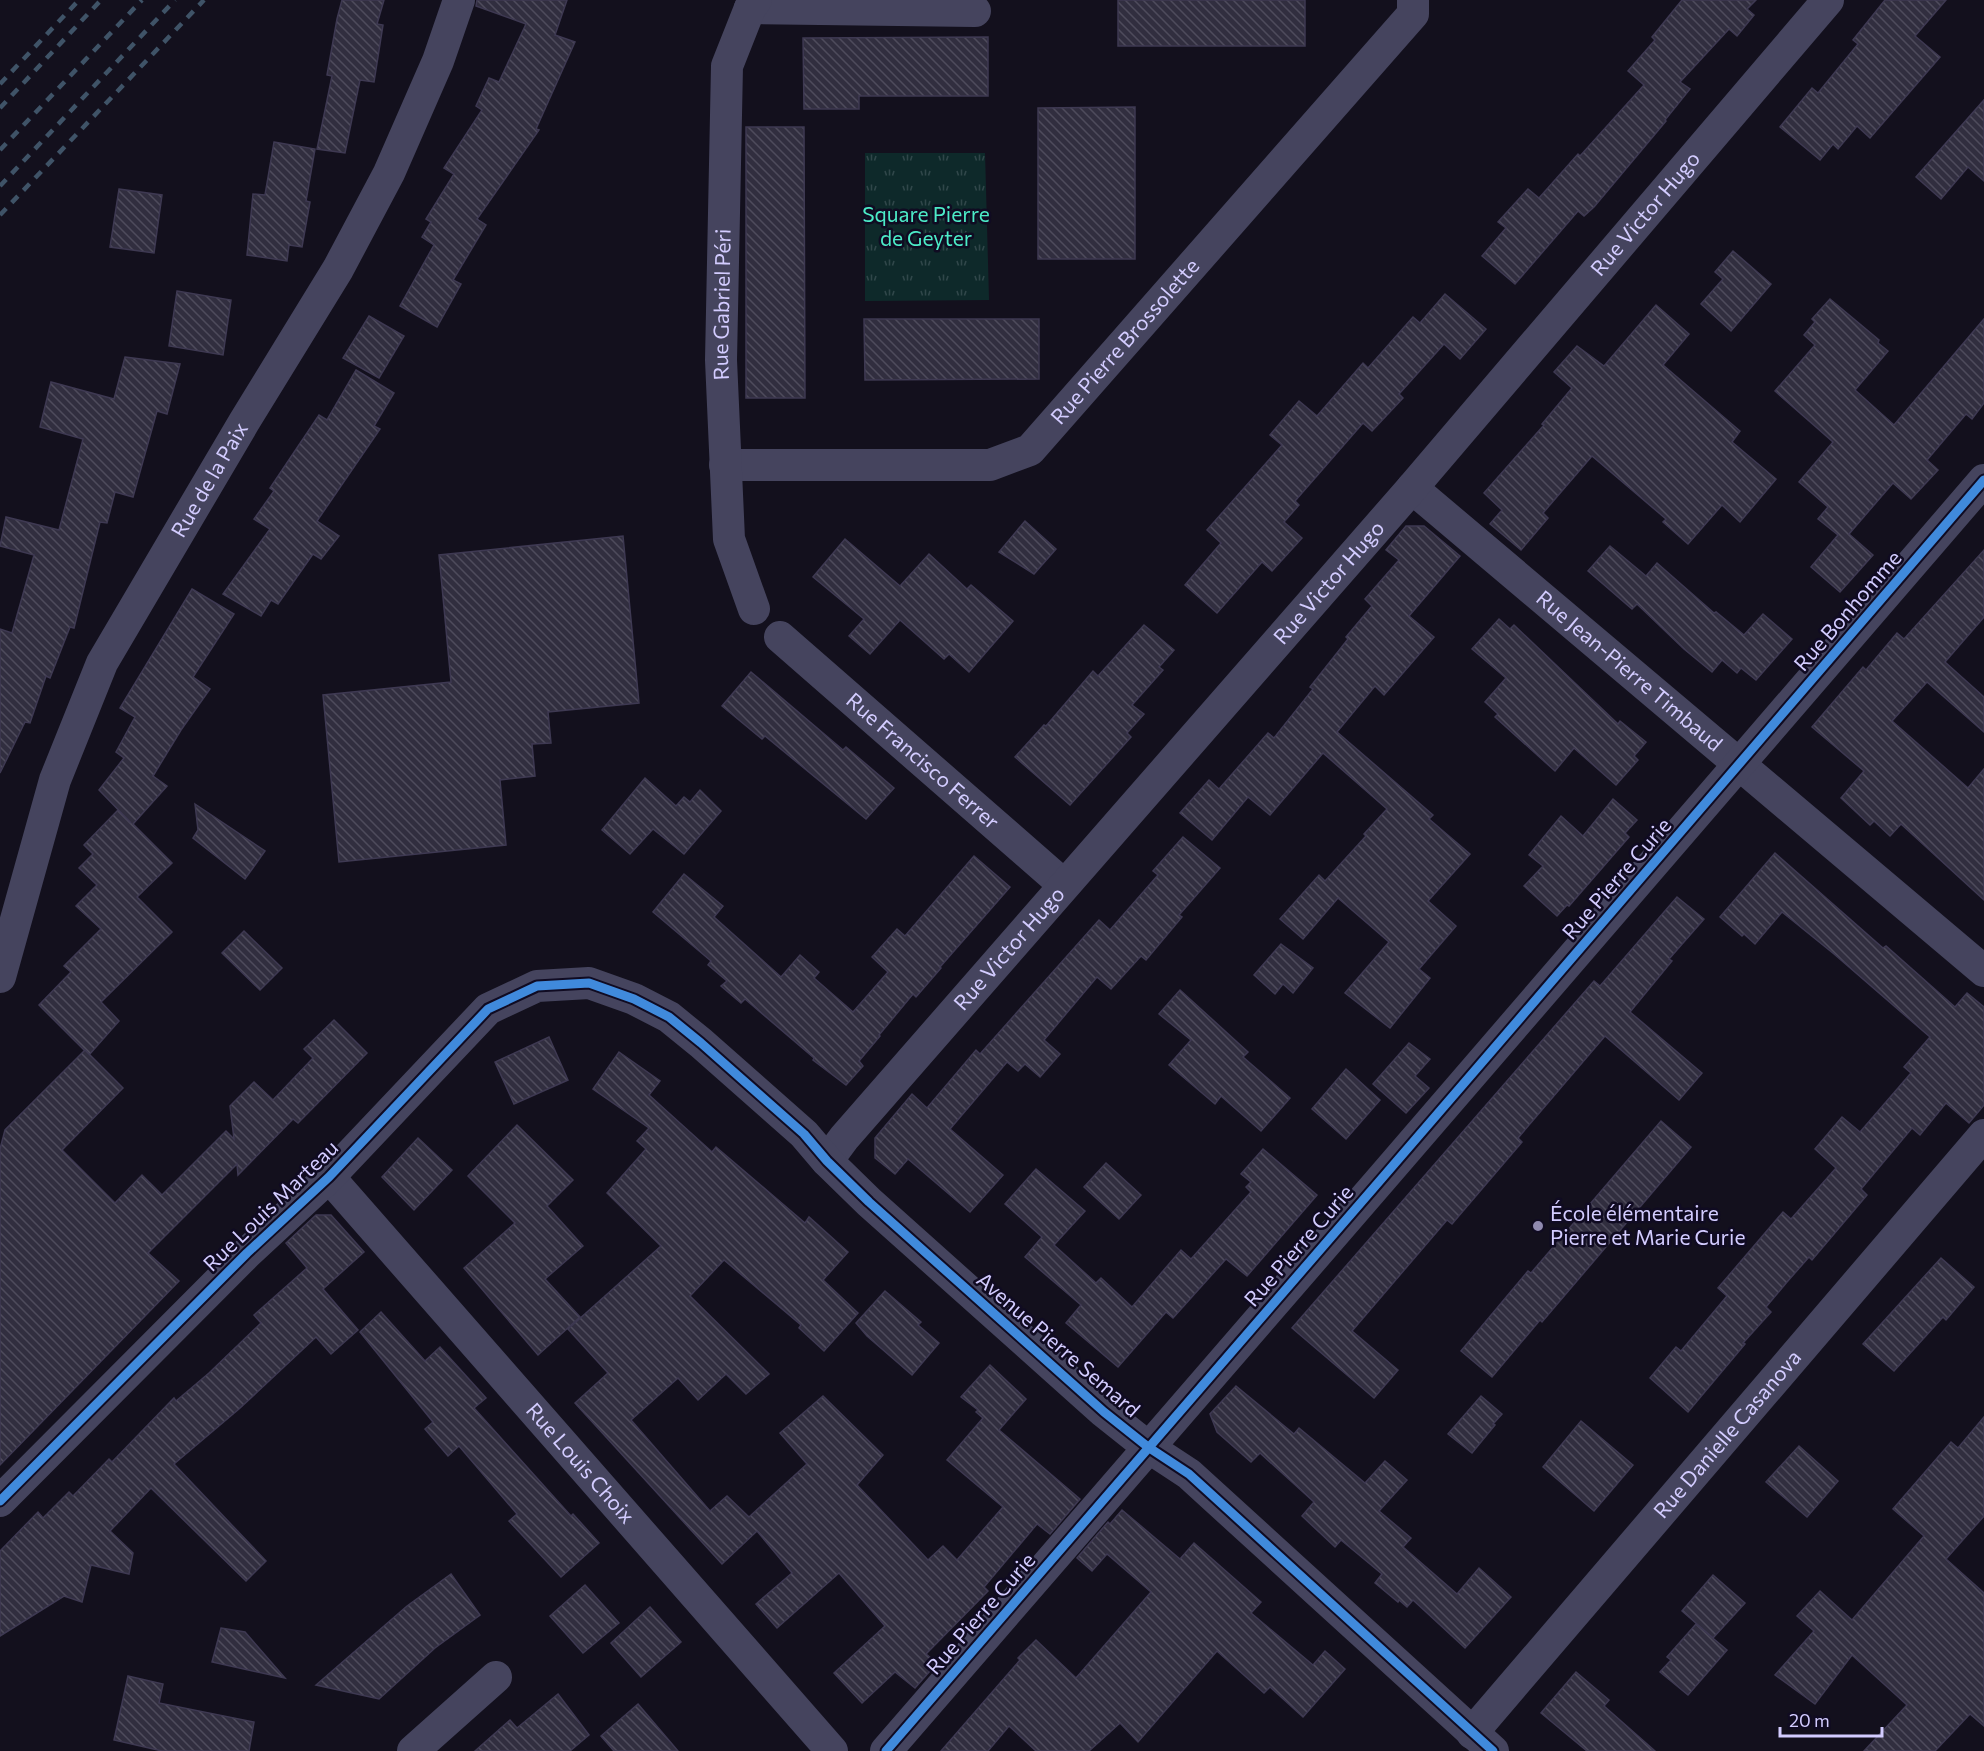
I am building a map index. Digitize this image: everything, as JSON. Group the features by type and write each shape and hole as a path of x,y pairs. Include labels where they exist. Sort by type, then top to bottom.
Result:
{"street":[{"name":"Rue de la Paix","path":"0,976 55,780 102,663 244,422 338,269 389,173 438,61 459,0"},
{"name":"Rue Pierre Brossolette","path":"725,465 990,465 1030,450 1413,14 1413,0"},
{"name":"Rue Victor Hugo","path":"827,1161 844,1138 1412,488 1828,0"},
{"name":"Rue Gabriel Péri","path":"753,4 727,66 721,360 729,539 754,609"},
{"path":"753,4 975,11"},
{"name":"Rue Bonhomme","path":"1740,766 1984,480"},
{"name":"Rue Jean-Pierre Timbaud","path":"1412,488 1984,971"},
{"name":"Rue Francisco Ferrer","path":"780,637 1064,885"},
{"name":"Rue Pierre Curie","path":"886,1751 1740,766"},
{"name":"Avenue Pierre Semard","path":"589,984 634,999 669,1017 804,1134 827,1161 869,1202 1104,1412 1148,1447 1189,1474 1482,1742"},
{"name":"Rue Louis Marteau","path":"0,1501 247,1253 328,1177 488,1009 537,986 589,984"},
{"name":"Rue Danielle Casanova","path":"1482,1742 1984,1135"},
{"name":"Rue Louis Choix","path":"328,1177 832,1751"},
{"path":"413,1751 496,1677"}],"green space":[{"name":"Square Pierre de Geyter","path":"865,153 985,153 989,300 865,301"}],"building":[{"path":"342,0 384,0 377,24 383,25 374,82 360,80 345,153 317,149 332,76 327,75"},
{"path":"477,0 567,0 555,35 575,42 536,129 539,130 477,219 486,225 453,280 461,284 437,327 400,306 434,245 422,237 431,222 426,219 454,174 444,168 482,110 476,106 489,78 499,82 526,24 476,6"},
{"path":"1118,0 1305,0 1305,46 1118,46"},
{"path":"1682,0 1756,0 1747,9 1754,15 1737,36 1729,29 1680,82 1690,89 1594,207 1584,216 1578,211 1515,284 1482,256 1506,228 1498,222 1528,189 1539,198 1644,85 1628,71 1655,40 1652,37"},
{"path":"1885,0 1946,0 1915,36 1940,57 1870,138 1857,126 1838,149 1833,144 1820,160 1780,127 1812,88 1818,93 1858,44 1853,40"},
{"path":"988,37 988,96 859,96 859,109 804,109 803,38"},
{"path":"1984,100 1984,181 1968,167 1941,199 1916,177"},
{"path":"1135,107 1135,259 1038,259 1038,108"},
{"path":"746,127 804,127 805,398 746,398"},
{"path":"274,142 315,149 306,201 310,202 302,247 289,245 287,261 247,255 253,194 265,195"},
{"path":"119,189 162,195 154,253 110,247"},
{"path":"1733,251 1771,284 1731,331 1701,304 1723,279 1715,272"},
{"path":"177,291 231,300 223,355 169,346"},
{"path":"1445,294 1486,329 1460,359 1444,344 1399,394 1403,398 1372,431 1363,423 1295,501 1299,505 1284,522 1302,538 1272,571 1262,562 1217,613 1185,585 1221,543 1207,530 1282,445 1270,435 1299,401 1317,416 1363,363 1368,368 1413,317 1420,323"},
{"path":"1830,299 1879,340 1878,343 1888,351 1855,390 1894,425 1984,319 1984,403 1972,419 1966,414 1927,460 1938,470 1911,499 1893,483 1849,534 1873,555 1840,592 1811,567 1838,535 1818,519 1828,507 1799,482 1833,442 1775,391 1815,345 1804,335 1815,322 1812,319"},
{"path":"1656,305 1689,334 1663,365 1740,431 1732,442 1776,479 1740,522 1722,505 1688,544 1663,522 1666,519 1592,456 1543,513 1548,518 1521,550 1490,524 1502,510 1484,493 1544,425 1542,424 1572,388 1554,372 1577,346 1604,366"},
{"path":"369,316 404,336 379,378 343,358"},
{"path":"864,319 1039,319 1039,379 865,380"},
{"path":"125,357 180,364 167,414 157,411 133,497 115,492 107,523 100,522 74,628 70,627 50,678 46,676 30,723 25,722 0,773 0,629 12,633 34,555 0,546 6,517 59,530 83,439 40,427 51,382 114,399"},
{"path":"356,370 394,393 374,426 380,429 317,521 339,536 321,559 313,554 278,604 271,600 261,616 223,594 270,529 254,519 274,491 270,488 319,415 327,420"},
{"path":"1025,521 1056,549 1034,574 999,552"},
{"path":"1406,526 1424,526 1460,556 1409,616 1434,637 1384,695 1375,686 1337,732 1433,815 1429,819 1470,854 1428,901 1456,926 1419,969 1430,978 1390,1028 1345,993 1389,942 1338,898 1303,939 1280,919 1319,875 1325,881 1387,809 1323,753 1270,815 1248,797 1212,840 1180,813 1209,780 1219,789 1268,733 1274,738 1313,689 1310,687 1348,639 1346,637 1372,606 1365,599 1399,560 1386,550"},
{"path":"623,536 639,703 548,712 551,743 532,744 535,776 500,780 506,845 339,862 323,695 451,682 439,555"},
{"path":"845,539 900,586 929,554 967,589 971,585 1013,621 969,672 949,654 944,659 900,620 870,654 849,636 864,619 813,577"},
{"path":"1610,546 1646,576 1657,563 1714,613 1716,612 1744,635 1763,614 1792,639 1756,680 1741,668 1737,673 1722,660 1712,672 1637,604 1632,609 1588,571"},
{"path":"1984,550 1984,617 1945,662 1984,697 1984,732 1927,682 1892,721 1968,788 1984,769 1984,900 1901,824 1890,836 1874,821 1870,825 1841,798 1864,771 1812,727 1863,667 1866,670 1897,633 1904,639"},
{"path":"192,589 234,614 193,677 210,689 153,776 167,786 133,824 172,863 137,897 172,932 101,1002 119,1021 89,1055 39,1005 71,972 64,966 101,929 76,906 97,885 79,868 93,854 84,845 118,810 131,823 99,790 124,758 116,752 135,717 120,708"},
{"path":"1499,619 1510,629 1514,625 1618,724 1620,721 1646,742 1634,756 1638,760 1616,785 1574,748 1555,771 1495,717 1498,714 1485,702 1506,678 1472,649"},
{"path":"1144,625 1174,650 1159,667 1163,670 1132,705 1144,714 1127,733 1131,737 1070,805 1015,757 1044,725 1046,726 1093,671 1098,676"},
{"path":"751,672 843,750 846,747 894,788 866,819 765,736 762,739 722,706"},
{"path":"645,778 676,806 684,797 690,802 700,790 721,811 684,854 653,829 630,854 602,830"},
{"path":"1613,799 1637,820 1625,833 1629,837 1569,906 1567,905 1557,916 1524,886 1543,866 1529,855 1561,816 1583,836"},
{"path":"195,804 265,851 245,879 193,838 198,830"},
{"path":"1183,837 1220,868 1179,915 1182,917 1146,960 1141,956 1111,989 1097,977 1044,1040 1060,1054 1040,1077 1025,1064 1018,1071 1007,1062 950,1129 1003,1175 970,1212 908,1159 895,1174 875,1158 875,1138 912,1094 927,1108 976,1050 980,1054 1099,920 1110,930 1158,875 1153,871"},
{"path":"1775,853 1883,948 1886,946 1955,1007 1967,993 1984,1007 1984,1105 1969,1123 1946,1103 1920,1135 1912,1128 1861,1189 1867,1195 1812,1260 1809,1257 1766,1307 1771,1312 1688,1412 1650,1378 1676,1347 1681,1351 1727,1296 1718,1288 1783,1212 1791,1219 1836,1168 1815,1149 1842,1117 1860,1132 1911,1073 1904,1067 1930,1037 1782,912 1755,944 1720,917"},
{"path":"974,856 1010,887 916,997 913,994 879,1035 859,1061 863,1066 846,1085 813,1060 814,1058 745,999 741,1003 721,986 727,981 708,965 711,961 653,912 684,874 723,906 714,917 781,977 800,955 819,972 814,978 853,1012 888,972 872,957 897,929 905,936"},
{"path":"1677,897 1704,919 1669,959 1672,961 1630,1012 1702,1073 1679,1100 1605,1036 1518,1138 1522,1142 1452,1224 1447,1220 1352,1331 1398,1370 1374,1398 1292,1328 1594,981 1600,986"},
{"path":"244,931 282,968 260,990 222,953"},
{"path":"1281,944 1313,968 1293,993 1283,984 1275,994 1254,975"},
{"path":"1180,990 1248,1052 1243,1057 1290,1098 1261,1131 1221,1096 1215,1104 1169,1065 1191,1040 1159,1014"},
{"path":"334,1020 367,1053 298,1123 293,1119 238,1175 237,1164 148,1253 179,1281 0,1465 0,1149 5,1130 85,1050 123,1088 62,1150 115,1203 142,1175 162,1195 226,1131 234,1139 230,1106 254,1082 273,1100 313,1058 304,1049"},
{"path":"549,1037 568,1080 514,1104 495,1062"},
{"path":"1409,1043 1430,1059 1415,1076 1429,1088 1406,1113 1373,1084"},
{"path":"619,1052 660,1081 649,1095 712,1152 716,1147 805,1223 809,1217 848,1252 823,1280 858,1313 824,1351 799,1328 801,1325 724,1260 690,1296 769,1374 746,1394 726,1374 698,1400 678,1378 631,1420 710,1511 727,1496 749,1517 807,1464 780,1433 823,1396 883,1455 857,1485 928,1560 943,1546 957,1560 1003,1507 947,1460 983,1418 976,1412 978,1410 961,1397 990,1365 1026,1399 999,1430 1080,1499 1050,1534 1037,1524 984,1587 988,1591 926,1654 937,1663 915,1688 895,1672 862,1703 834,1673 885,1626 839,1573 777,1628 756,1604 792,1573 757,1531 722,1564 575,1403 608,1373 568,1329 661,1246 607,1193 646,1149 637,1141 649,1128 593,1089"},
{"path":"1346,1069 1380,1100 1346,1139 1312,1109"},
{"path":"1661,1121 1691,1147 1542,1322 1540,1320 1492,1377 1461,1351 1528,1271 1531,1273"},
{"path":"517,1125 573,1180 547,1206 583,1246 545,1279 580,1317 538,1355 464,1268 515,1223 468,1176"},
{"path":"418,1138 452,1170 414,1210 382,1177"},
{"path":"1263,1149 1317,1195 1247,1276 1226,1259 1173,1318 1166,1312 1118,1367 1066,1323 1081,1305 1025,1257 1042,1237 1005,1204 1036,1169 1085,1211 1054,1245 1096,1283 1101,1278 1132,1307 1181,1250 1191,1259 1251,1192 1246,1187 1251,1182 1241,1174"},
{"path":"1106,1163 1141,1195 1119,1219 1084,1187"},
{"path":"316,1215 331,1215 364,1252 323,1289 358,1330 331,1354 316,1337 239,1409 174,1464 266,1561 246,1581 151,1488 110,1531 133,1553 129,1574 91,1565 82,1602 64,1596 0,1636 0,1551 38,1512 43,1518 69,1492 73,1496 109,1459 112,1462 174,1398 176,1401 209,1373 261,1323 254,1315 307,1268 286,1243"},
{"path":"1941,1258 1974,1287 1946,1320 1943,1317 1894,1371 1863,1344"},
{"path":"885,1291 921,1322 918,1325 939,1343 912,1375 867,1336 856,1323"},
{"path":"381,1312 425,1361 440,1347 486,1398 474,1408 571,1516 573,1514 599,1543 561,1577 509,1521 517,1514 459,1446 448,1456 425,1429 433,1422 360,1332"},
{"path":"1236,1386 1294,1434 1299,1428 1365,1483 1385,1461 1407,1480 1379,1511 1411,1538 1403,1547 1457,1594 1479,1568 1511,1597 1465,1648 1413,1600 1407,1607 1399,1600 1398,1602 1375,1583 1382,1574 1341,1540 1335,1547 1302,1516 1314,1502 1260,1453 1251,1462 1217,1432 1210,1414"},
{"path":"1481,1396 1502,1414 1472,1453 1448,1434"},
{"path":"1984,1417 1984,1516 1946,1559 1984,1593 1984,1726 1970,1714 1935,1751 1864,1751 1907,1705 1852,1655 1815,1704 1775,1675 1814,1631 1797,1616 1820,1591 1852,1620 1924,1536 1893,1509 1951,1442 1958,1448"},
{"path":"1581,1421 1633,1465 1594,1511 1543,1467"},
{"path":"1799,1446 1838,1481 1807,1517 1766,1482"},
{"path":"1122,1510 1180,1559 1194,1543 1261,1602 1251,1613 1313,1665 1325,1651 1345,1669 1303,1717 1270,1687 1264,1693 1217,1651 1138,1742 1120,1723 1089,1751 1036,1751 1009,1726 988,1751 941,1751 1020,1660 1018,1658 1036,1640 1076,1678 1151,1592 1107,1554 1092,1571 1077,1558 1108,1522 1110,1524"},
{"path":"451,1574 480,1615 435,1648 379,1699 316,1685 407,1606"},
{"path":"1713,1575 1745,1603 1713,1638 1682,1611"},
{"path":"585,1585 619,1623 583,1653 550,1616"},
{"path":"650,1607 681,1642 641,1677 611,1643"},
{"path":"1696,1624 1727,1650 1688,1695 1660,1672 1671,1660 1667,1657"},
{"path":"221,1628 245,1632 285,1678 212,1662"},
{"path":"1576,1672 1609,1700 1604,1706 1655,1751 1587,1751 1541,1713"},
{"path":"128,1676 163,1684 159,1703 254,1722 249,1751 162,1751 114,1740"},
{"path":"558,1694 589,1735 570,1751 475,1751 510,1720 517,1728"},
{"path":"638,1704 678,1751 614,1751 601,1736"}],"railway":[{"path":"0,84 79,0"},
{"path":"0,108 101,0"},
{"path":"0,150 142,0"},
{"path":"0,186 175,0"},
{"path":"0,215 204,0"}],"cycle path":[{"path":"886,1751 1984,480"},
{"path":"0,1501 247,1253 329,1177 488,1009 537,986 589,983 634,999 669,1017 701,1043 804,1134 827,1161 869,1202 1104,1412 1148,1447 1189,1474 1493,1751"}],"place":[{"name":"École élémentaire Pierre et Marie Curie","path":"1538,1226"}]}
